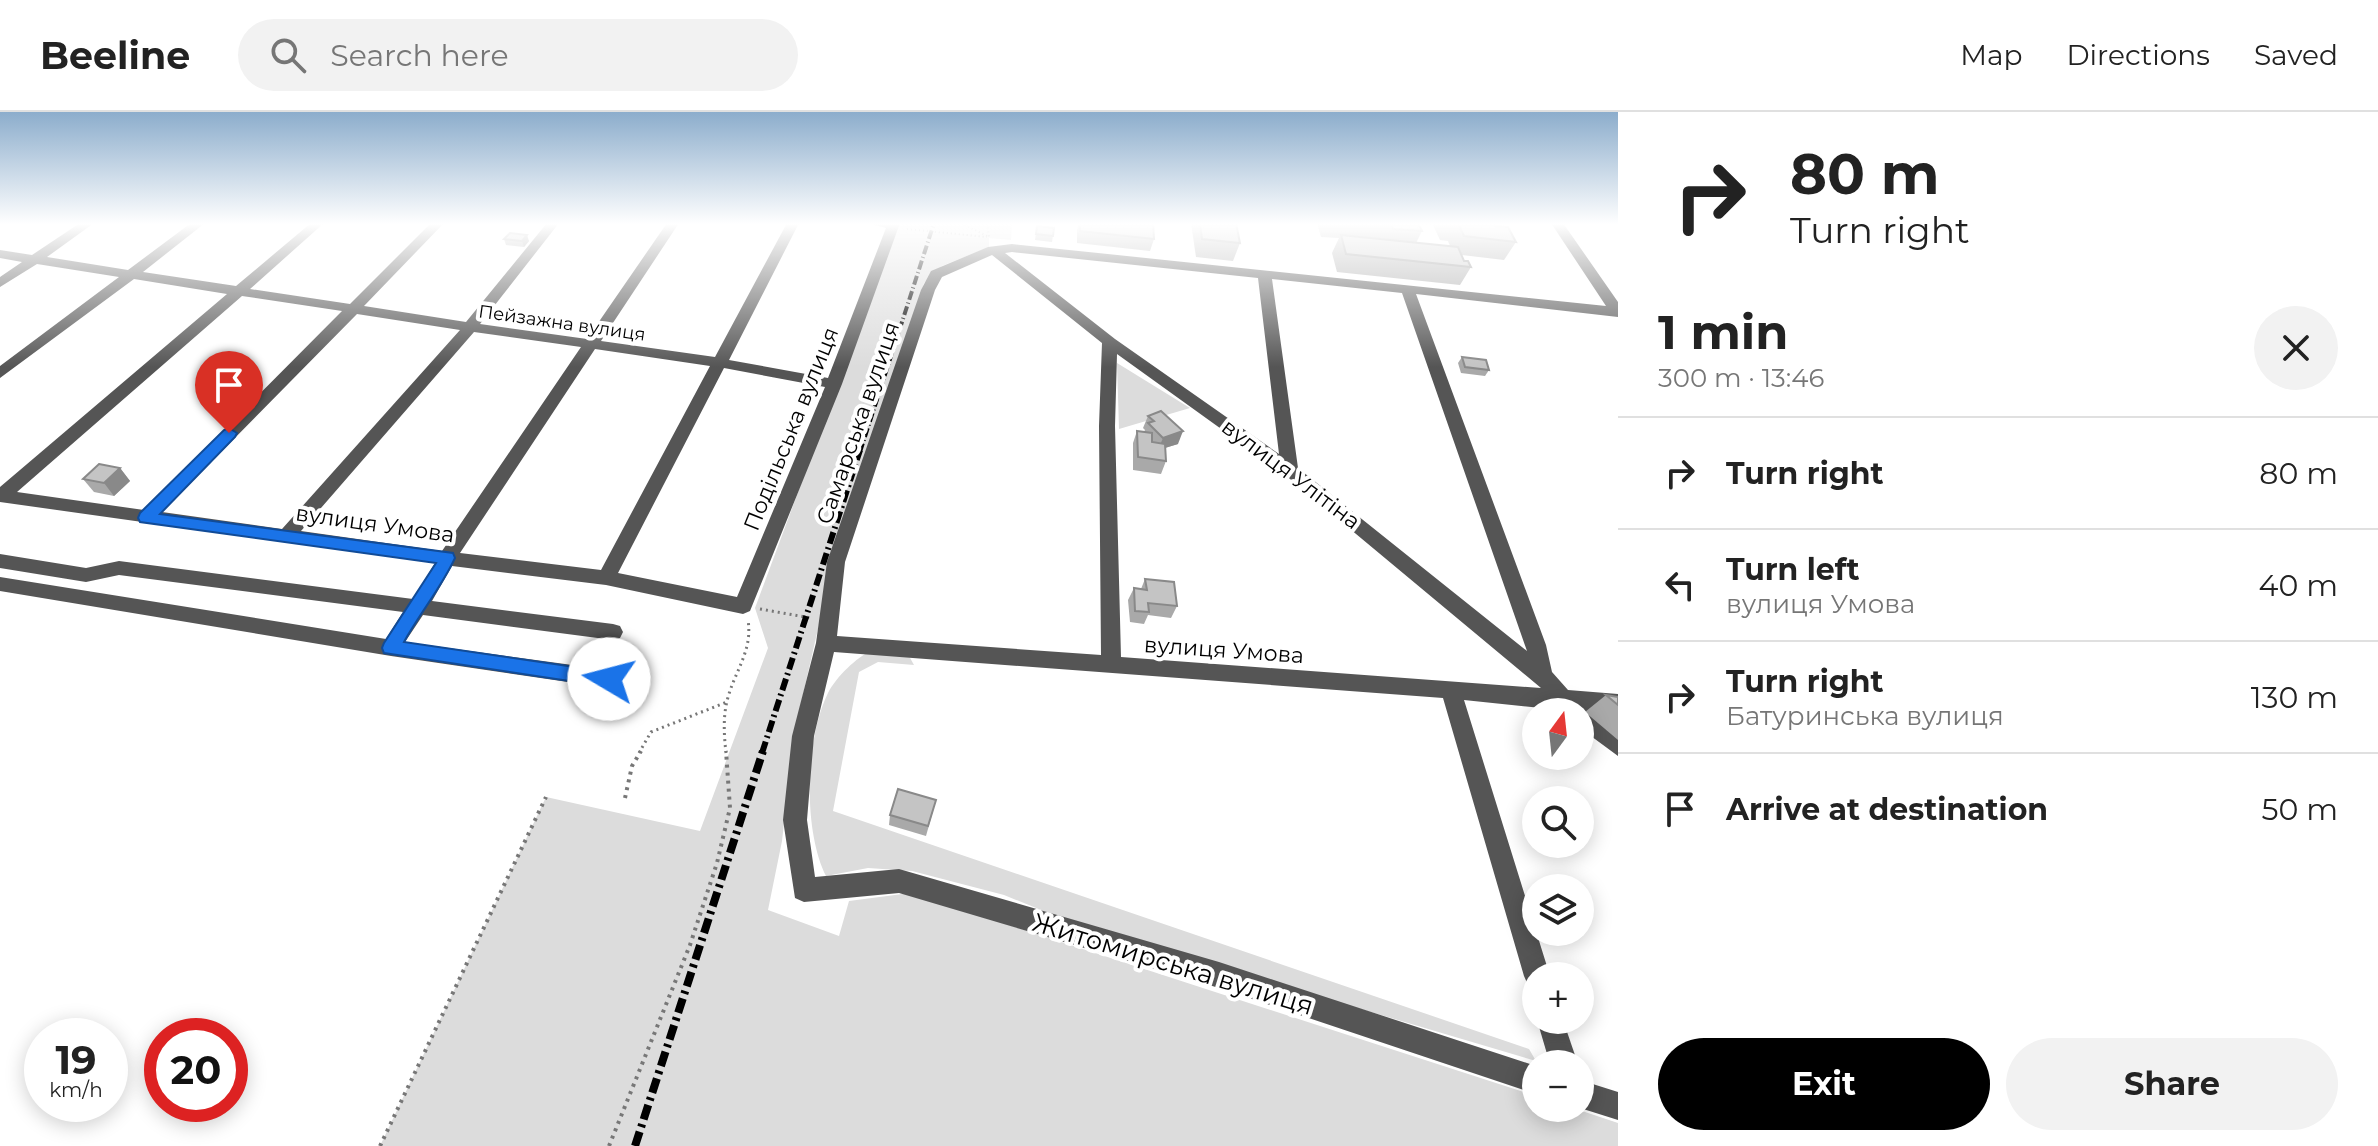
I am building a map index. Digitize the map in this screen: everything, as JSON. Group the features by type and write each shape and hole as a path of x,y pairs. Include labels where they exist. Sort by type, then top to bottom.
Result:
{"street":[{"path":"0,283 17,271"},
{"name":"Пейзажна вулиця","path":"108,271 590,346 722,363 834,384"},
{"path":"0,373 135,271"},
{"path":"0,496 262,271"},
{"path":"146,518 390,271"},
{"path":"286,536 470,327 514,271"},
{"path":"391,648 415,606 434,584 447,558 640,271"},
{"path":"606,578 769,271"},
{"name":"Подільська вулиця","path":"743,606 834,384 876,271"},
{"name":"Самарська вулиця","path":"804,890 795,820 803,736 826,643 836,562 928,290 936,274 941,271"},
{"name":"вулиця Улітіна","path":"1025,271 1110,342 1290,470 1542,675 1559,698"},
{"name":"Самарська вулиця","path":"1247,271 1617,312"},
{"path":"1596,271 1613,293 1617,312"},
{"path":"1264,273 1290,470"},
{"path":"1407,288 1536,645 1542,675"},
{"path":"1110,342 1107,426 1111,666"},
{"name":"вулиця Умова","path":"0,496 606,578 743,606"},
{"path":"0,561 86,575 119,568 613,632"},
{"path":"0,584 391,648 609,679"},
{"name":"вулиця Умова","path":"826,643 1559,698"},
{"path":"1450,688 1533,962"},
{"name":"вулиця Умова","path":"1594,701 1618,703"},
{"name":"вулиця Улітіна","path":"1594,726 1618,746"},
{"name":"Житомирська вулиця","path":"804,890 899,881 1219,975 1522,1075"},
{"path":"1594,1098 1618,1106"}],"path":[{"path":"609,1146 706,901 730,818 724,729 727,702 748,650 751,630 743,606 829,621"},
{"path":"625,798 632,766 651,732 727,702"},
{"path":"380,1146 546,797"}],"shaded area":[{"path":"880,271 936,271 924,283 820,620 794,734 782,841 768,910 839,936 849,901 910,893 1522,1091 1522,1122 1594,1122 1594,1115 1618,1123 1618,1146 380,1146 546,797 700,831 768,648 755,608"},
{"path":"1117,363 1190,408 1119,429"},
{"path":"872,650 909,656 914,665 878,662 859,672 833,811 1530,1050 1522,1050 1522,1057 1078,925 1004,895 912,871 868,868 826,876 813,834 811,759 820,712 828,693 847,668"}],"building":[{"path":"1462,357 1486,360 1489,370 1465,367"},
{"path":"1161,411 1183,431 1163,438 1148,423 1154,421 1148,416"},
{"path":"1137,431 1152,433 1152,442 1165,444 1166,461 1138,457"},
{"path":"99,464 120,468 104,483 83,479"},
{"path":"1145,579 1174,582 1177,606 1148,603 1149,612 1135,611 1134,588 1147,590"},
{"path":"1606,695 1618,697 1618,705"},
{"path":"898,789 936,800 928,826 890,815"}],"railway":[{"path":"860,452 918,271"},
{"path":"762,753 860,450"},
{"path":"635,1146 763,751"}],"route":[{"path":"229,433 146,518 447,558 434,584 415,606 391,648 609,679"}]}
